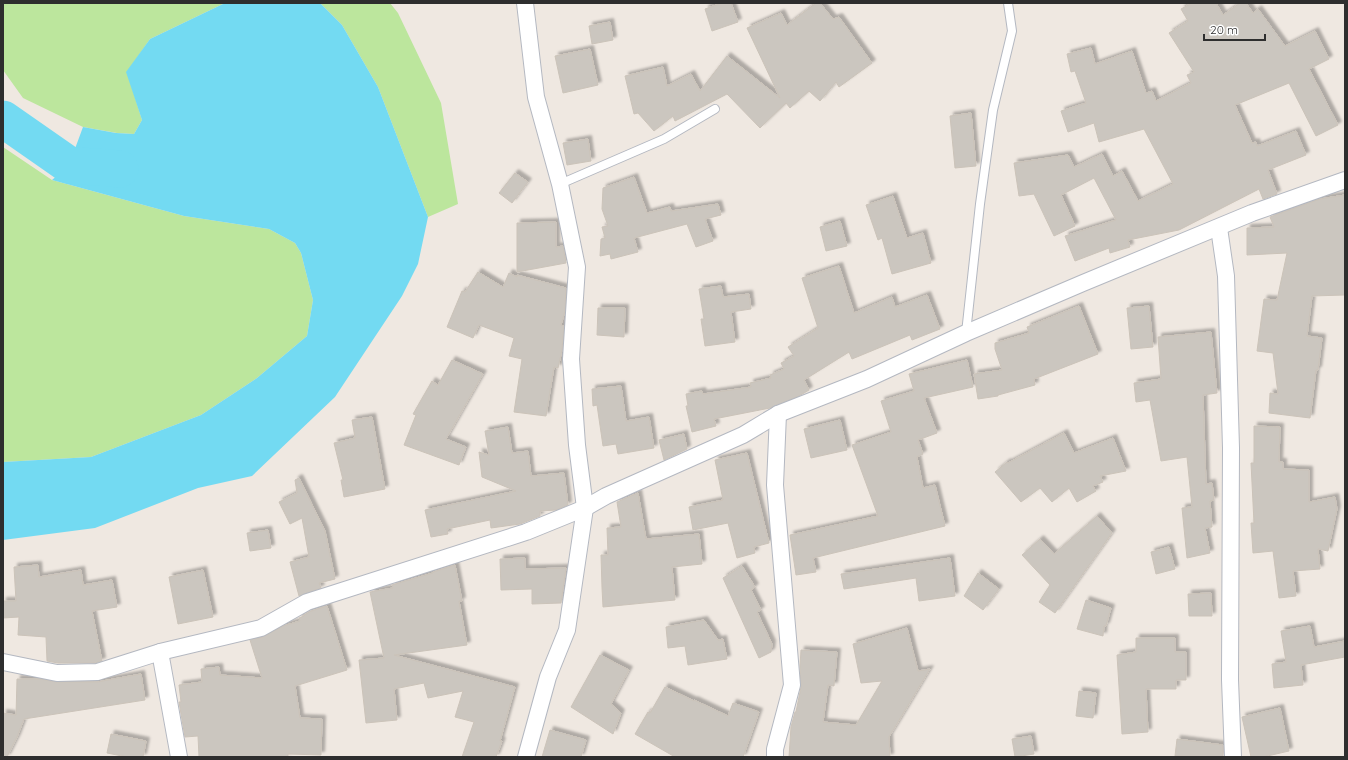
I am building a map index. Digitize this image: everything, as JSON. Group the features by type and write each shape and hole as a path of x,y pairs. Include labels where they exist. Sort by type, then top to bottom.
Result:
{"street":[{"path":"525,3 536,97 560,184 577,267 571,359 577,445 585,508 567,630 548,677 526,757"},
{"path":"3,662 57,673 97,672 160,652 261,628 306,602 526,532 585,508 606,496 743,435 778,414 867,378 966,333 1083,283 1220,228 1252,213 1345,180"},
{"path":"1220,228 1226,276 1231,448 1230,680 1233,757"},
{"path":"775,757 792,685 775,485 778,414"},
{"path":"160,652 179,757"}],"lane":[{"path":"966,333 980,204 992,118 1012,31 1008,3"},
{"path":"560,184 664,139 715,109"}],"green space":[{"path":"3,3 225,3 150,39 127,72 142,120 134,134 117,133 83,127 23,98 3,70"},
{"path":"320,3 390,3 398,13 441,103 458,204 428,217 378,87 342,25"},
{"path":"3,147 52,180 184,216 269,229 295,243 301,253 313,300 307,336 257,378 201,415 91,457 3,462"}],"water":[{"path":"225,3 320,3 342,25 378,87 428,217 418,264 402,296 335,397 252,476 198,488 95,528 3,540 3,462 91,457 201,415 257,378 307,336 313,300 301,253 295,243 269,229 184,216 52,180 69,165 83,127 116,133 134,134 142,120 126,72 150,39"}],"building":[{"path":"722,3 731,3 738,22 712,31 705,9"},
{"path":"816,3 820,3 833,19 839,17 872,63 839,87 836,82 820,101 809,91 790,108 786,103 760,128 727,94 675,121 673,116 654,131 638,113 634,114 625,76 663,67 667,86 691,74 700,91 727,56 780,98 747,28 781,13 787,25"},
{"path":"1192,3 1216,3 1223,15 1240,3 1246,3 1253,13 1258,9 1285,46 1315,31 1329,59 1309,69 1338,125 1316,136 1289,83 1235,105 1252,143 1256,142 1257,146 1296,131 1306,155 1268,170 1277,194 1263,199 1259,189 1179,230 1128,240 1130,247 1110,253 1109,248 1075,261 1065,236 1116,220 1094,178 1061,195 1075,226 1054,236 1034,194 1019,196 1014,163 1068,155 1074,167 1102,154 1113,176 1122,171 1138,201 1173,184 1144,129 1099,142 1094,123 1068,132 1061,111 1086,103 1075,71 1071,72 1067,54 1091,48 1095,64 1132,51 1146,93 1152,91 1156,101 1191,83 1187,75 1194,72 1169,33 1188,21 1181,9"},
{"path":"610,22 613,40 592,44 589,26"},
{"path":"590,49 598,85 563,93 555,56"},
{"path":"971,113 976,166 955,168 950,116"},
{"path":"588,139 591,161 567,165 563,143"},
{"path":"515,173 528,182 512,203 499,193"},
{"path":"634,177 647,213 670,207 671,211 718,204 721,215 705,219 713,241 696,247 687,224 634,238 638,252 611,259 610,254 600,256 601,239 605,238 602,227 608,226 602,209 603,188"},
{"path":"1345,195 1345,295 1312,296 1307,336 1322,338 1310,418 1269,413 1270,393 1278,394 1273,353 1257,351 1264,299 1277,300 1287,253 1247,255 1247,228 1274,227 1270,217 1320,199"},
{"path":"893,196 907,238 923,233 931,263 892,274 882,238 878,240 866,205"},
{"path":"840,221 847,246 826,251 820,227"},
{"path":"556,222 556,247 563,246 566,263 517,272 517,223"},
{"path":"839,266 854,313 892,297 895,307 927,295 940,329 912,340 910,335 852,359 849,352 804,380 809,390 799,396 770,408 714,419 716,426 692,432 686,406 688,406 686,394 702,391 703,394 751,387 750,383 771,378 770,375 784,369 781,363 794,356 788,347 818,328 802,278"},
{"path":"478,272 503,287 509,273 517,277 517,275 566,288 565,311 561,325 564,326 562,350 558,368 554,367 546,416 514,412 522,359 509,356 514,338 479,325 473,338 447,327 462,291 465,292"},
{"path":"721,286 723,297 749,294 751,309 731,312 735,342 705,346 701,319 704,319 699,289"},
{"path":"1079,306 1098,354 1034,379 1035,385 998,396 978,399 974,374 1002,370 995,349 995,343 1029,333 1027,327"},
{"path":"1149,306 1153,347 1131,349 1127,308"},
{"path":"598,308 625,308 624,337 597,335"},
{"path":"1211,332 1217,393 1203,395 1206,484 1212,483 1214,500 1210,501 1212,527 1205,528 1210,553 1187,558 1182,508 1192,507 1187,457 1161,461 1150,400 1136,402 1134,383 1161,379 1158,337"},
{"path":"452,360 483,374 446,439 466,447 459,465 404,445 416,415 413,414 432,381 438,385"},
{"path":"967,360 973,387 924,398 937,433 918,440 923,454 917,457 923,488 935,485 945,526 813,558 816,572 796,575 790,535 878,516 852,445 891,432 881,401 914,391 909,374"},
{"path":"621,386 626,421 649,417 654,448 618,454 616,444 603,446 597,405 593,406 592,389"},
{"path":"372,417 385,489 344,497 341,480 343,480 334,443 355,438 352,420"},
{"path":"840,420 847,450 811,458 804,429"},
{"path":"1254,426 1280,427 1279,462 1283,462 1283,469 1309,470 1309,502 1335,497 1337,509 1328,551 1318,549 1320,569 1293,571 1296,596 1279,598 1273,551 1253,553 1251,523 1254,523 1251,463 1254,463"},
{"path":"508,427 512,453 528,451 531,476 564,473 568,505 556,510 540,511 540,516 520,524 491,528 490,520 447,529 448,534 431,537 425,510 516,491 482,477 479,452 489,455 485,431"},
{"path":"1064,433 1074,453 1113,438 1126,471 1100,476 1103,482 1093,486 1096,491 1077,502 1069,488 1052,502 1040,488 1021,502 995,472 1007,462 1008,463"},
{"path":"684,434 687,449 664,460 659,440"},
{"path":"747,453 769,543 754,547 755,553 737,558 728,523 693,530 689,507 723,500 715,460"},
{"path":"299,478 325,531 335,579 319,583 321,588 299,596 290,562 309,557 302,518 290,524 279,502 297,493 295,480"},
{"path":"638,493 646,539 699,534 702,564 672,567 675,600 603,607 601,555 608,555 607,528 621,527 617,502"},
{"path":"1097,516 1112,533 1055,613 1039,602 1050,585 1022,555 1040,539 1054,554"},
{"path":"268,530 271,548 250,551 247,533"},
{"path":"1169,547 1175,569 1156,574 1151,552"},
{"path":"525,558 525,569 566,568 561,603 532,604 532,589 501,590 500,559"},
{"path":"950,558 955,596 919,601 916,578 844,589 841,574"},
{"path":"38,565 39,577 81,570 83,585 112,580 117,607 92,611 102,661 95,663 58,663 47,661 46,637 18,635 19,617 3,618 3,601 16,601 14,567"},
{"path":"455,565 462,601 459,601 467,645 394,655 515,687 500,741 502,741 496,757 462,757 474,722 455,717 463,691 428,698 424,683 394,689 397,720 366,723 359,660 384,658 370,592 393,588 392,585"},
{"path":"742,566 755,587 751,590 761,610 757,612 772,644 771,652 759,658 723,578"},
{"path":"203,570 213,617 178,624 169,577"},
{"path":"978,573 999,589 983,610 964,596"},
{"path":"1211,593 1212,616 1189,616 1188,594"},
{"path":"1086,600 1111,608 1106,626 1104,626 1103,636 1077,629"},
{"path":"327,606 347,670 295,686 300,718 322,719 321,755 288,754 288,757 199,757 198,736 185,737 179,702 181,702 179,685 202,682 201,669 219,667 220,675 262,678 250,640 263,637 283,626 300,621 299,618 311,611"},
{"path":"704,620 718,640 723,639 727,659 688,665 685,646 668,648 666,627"},
{"path":"1310,626 1314,647 1345,641 1345,657 1301,665 1303,685 1274,688 1272,664 1286,662 1281,631"},
{"path":"907,628 918,671 930,669 889,737 890,757 789,757 791,727 796,712 801,687 801,650 837,652 834,686 828,685 823,722 856,725 882,681 861,683 853,644"},
{"path":"1136,638 1175,638 1175,652 1186,652 1186,680 1176,680 1176,689 1146,689 1148,732 1122,734 1117,655 1136,652"},
{"path":"600,655 629,670 611,704 621,713 613,734 571,707"},
{"path":"141,674 145,700 24,719 7,757 3,757 3,713 16,715 17,679 40,679 57,682 97,682"},
{"path":"665,687 728,716 733,703 759,712 743,757 675,757 635,734 648,712 650,713"},
{"path":"1079,691 1096,693 1093,718 1076,716"},
{"path":"1280,708 1289,751 1263,757 1251,757 1242,717"},
{"path":"550,730 586,740 581,757 542,757"},
{"path":"111,734 146,741 143,757 127,757 107,753"},
{"path":"1031,736 1034,754 1015,757 1012,739"},
{"path":"1177,739 1223,745 1223,757 1175,756"}],"waterway":[{"path":"3,119 69,165 120,169"}]}
